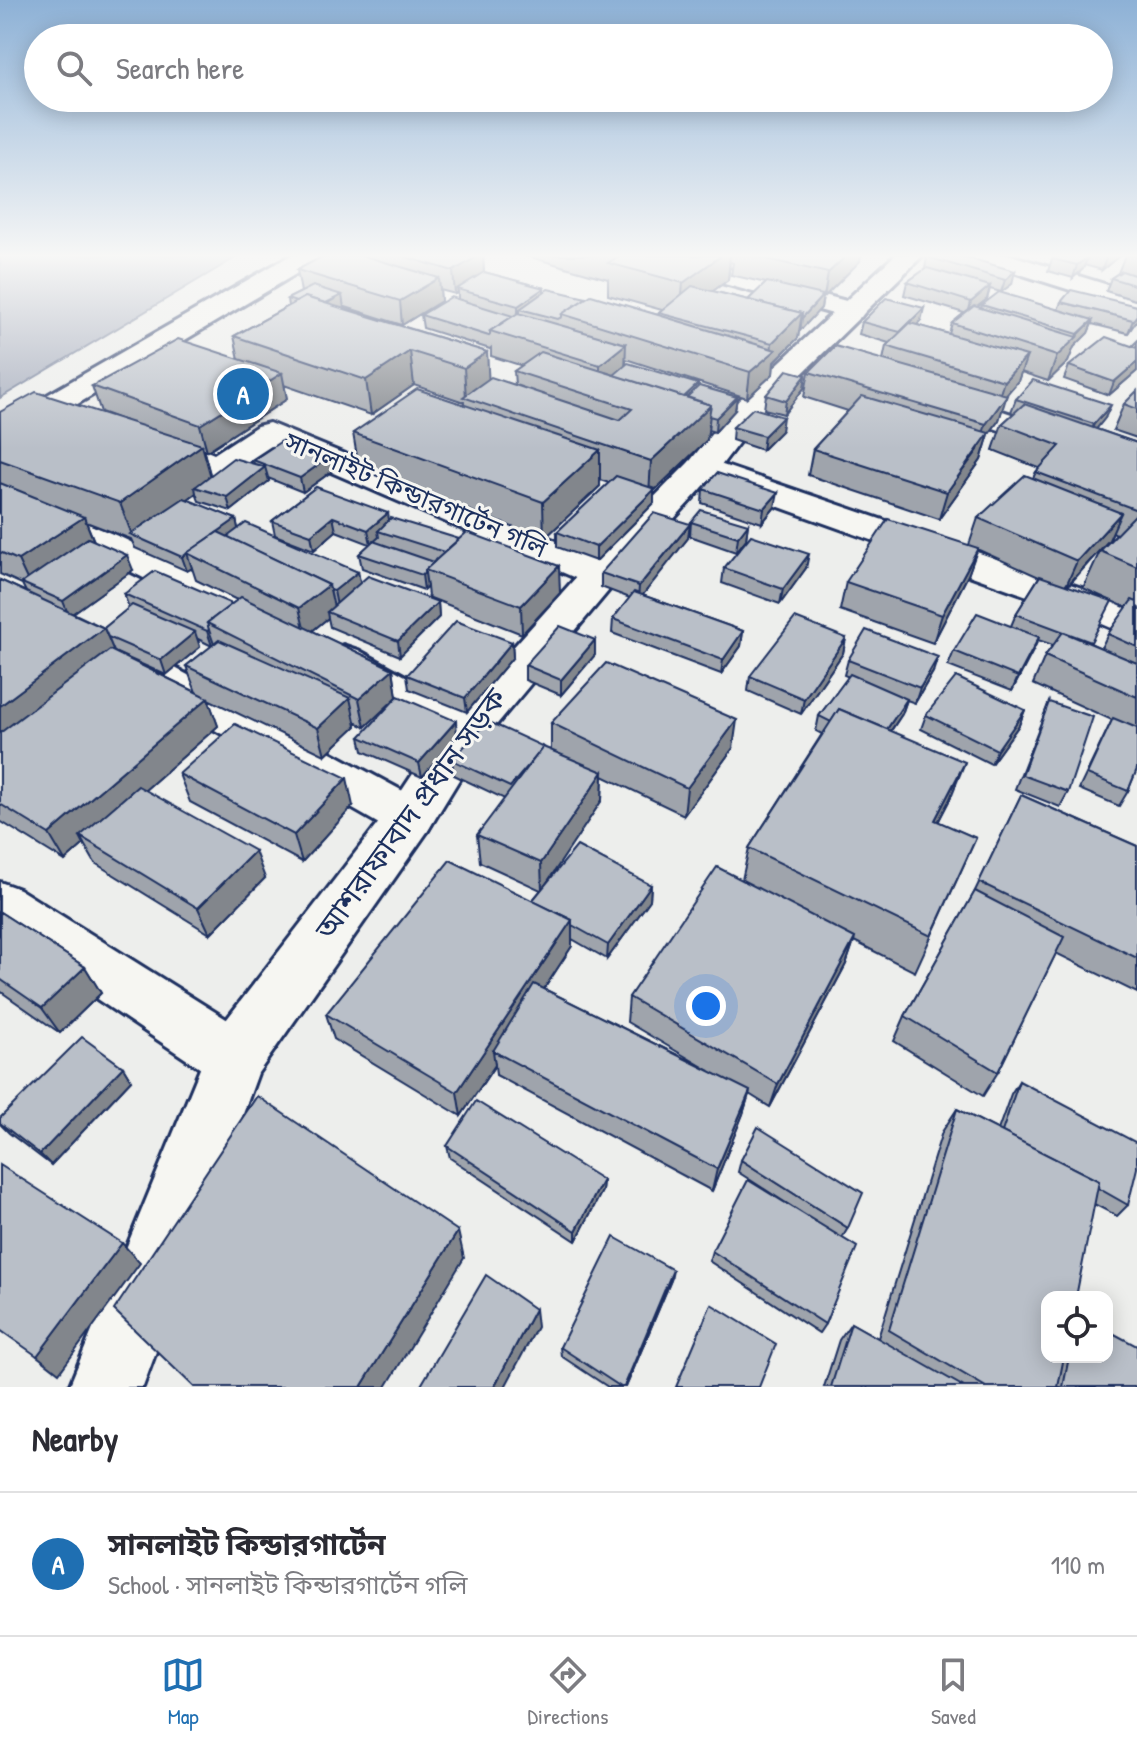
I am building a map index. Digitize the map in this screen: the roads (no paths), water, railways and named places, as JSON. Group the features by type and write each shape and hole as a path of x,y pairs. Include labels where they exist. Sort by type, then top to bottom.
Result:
{"street":[{"path":"0,436 198,320"},
{"path":"501,320 527,329"},
{"name":"আশরাফাবাদ প্রধান সড়ক","path":"106,1387 234,1057 410,818 466,730 601,574 702,468 733,404 819,361 845,320"},
{"path":"909,389 1014,422 1137,467"},
{"name":"সানলাইট কিন্ডারগার্টেন গলি","path":"59,400 216,467 269,433 601,574"},
{"path":"702,468 1100,608 1137,625"},
{"path":"0,499 107,545 309,643 466,730"},
{"path":"124,659 410,818"},
{"path":"0,905 234,1057"}],"water":[{"path":"0,320 131,320 0,398"}],"place":[{"name":"সানলাইট কিন্ডারগার্টেন","path":"243,394"}]}
